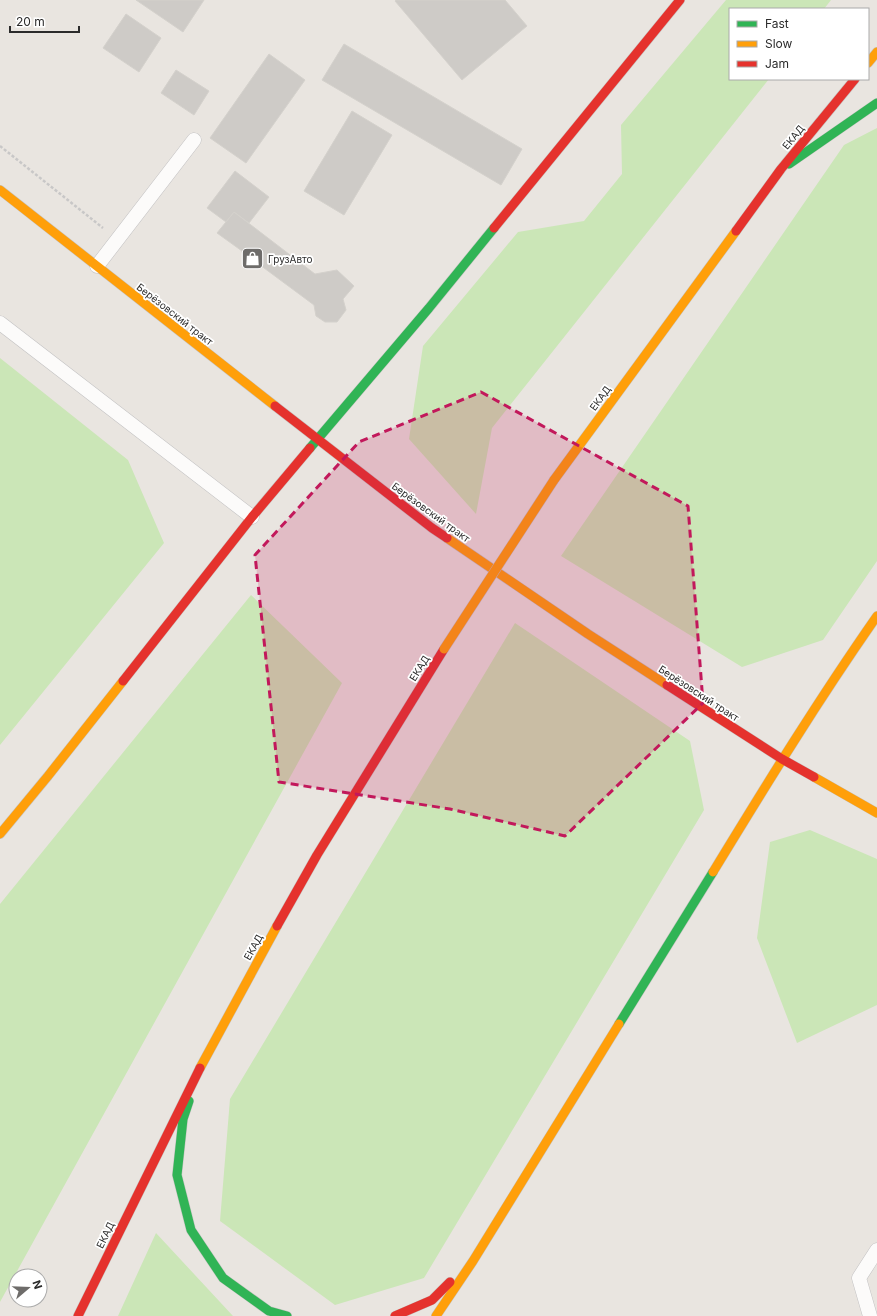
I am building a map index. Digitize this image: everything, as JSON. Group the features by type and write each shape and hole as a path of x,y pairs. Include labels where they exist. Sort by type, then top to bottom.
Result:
{"main road":[{"path":"0,834 48,776 252,517 429,308 680,0"},
{"path":"869,62 877,52"},
{"name":"ЕКАД","path":"78,1316 202,1064 317,855 444,648 554,480 781,169 854,80"},
{"path":"781,169 877,103"},
{"name":"Берёзовский тракт","path":"0,190 432,528 588,634 782,760 877,813"},
{"path":"436,1316 473,1261 782,760 839,671 877,616"},
{"path":"202,1064 183,1119 177,1176 191,1230 223,1278 269,1311 287,1316"},
{"path":"395,1316 432,1300 473,1261"}],"lane":[{"path":"97,266 194,140"},
{"path":"0,322 252,517"},
{"path":"870,1316 859,1278 877,1250"}],"path":[{"path":"0,146 118,238"}],"highlighted area":[{"path":"481,392 688,506 703,703 565,836 450,809 279,782 255,555 359,442"}],"green space":[{"path":"726,0 831,0 825,8 729,8 729,80 768,80 492,428 476,514 409,439 423,346 518,232 584,221 622,174 621,125"},
{"path":"877,128 877,561 823,640 742,667 561,556 844,145"},
{"path":"0,358 128,460 164,543 0,745"},
{"path":"251,595 342,683 19,1268 8,1268 8,1288 0,1302 0,904"},
{"path":"515,623 690,741 704,810 424,1278 335,1305 220,1221 230,1099"},
{"path":"810,830 877,859 877,1005 797,1043 757,938 770,842"},
{"path":"156,1233 233,1316 118,1316"}],"building":[{"path":"136,0 204,0 183,32"},
{"path":"505,0 527,26 462,80 395,1"},
{"path":"126,14 161,38 139,72 103,48"},
{"path":"344,44 522,149 501,185 322,80"},
{"path":"269,54 305,80 246,163 210,138"},
{"path":"176,70 209,91 194,115 161,93"},
{"path":"352,111 392,135 344,215 304,191"},
{"path":"235,171 269,197 249,223 234,212 226,222 207,208"},
{"path":"234,212 315,274 337,270 354,286 343,299 346,310 337,322 325,322 316,316 314,305 260,265 245,267 242,251 217,233"}],"traffic: fast":[{"path":"789,164 877,103"},
{"path":"310,448 429,308 494,228"},
{"path":"619,1024 713,872"},
{"path":"189,1101 183,1119 177,1175 191,1230 223,1278 269,1311 287,1316"}],"traffic: slow":[{"path":"869,62 877,52"},
{"path":"0,190 275,406"},
{"path":"554,480 736,231"},
{"path":"444,649 554,480"},
{"path":"447,538 588,634 667,685"},
{"path":"713,872 773,775 855,647 877,616"},
{"path":"0,834 123,681"},
{"path":"814,777 877,813"},
{"path":"200,1068 277,926"},
{"path":"436,1316 473,1261 619,1024"}],"traffic: jam":[{"path":"494,228 680,0"},
{"path":"736,231 781,169 854,80"},
{"path":"275,406 447,538"},
{"path":"123,681 252,517 310,448"},
{"path":"277,926 317,855 444,649"},
{"path":"667,685 782,759 814,777"},
{"path":"78,1316 200,1068"},
{"path":"395,1316 432,1300 450,1282"}],"place":[{"name":"ГрузАвто","path":"252,259"}]}
